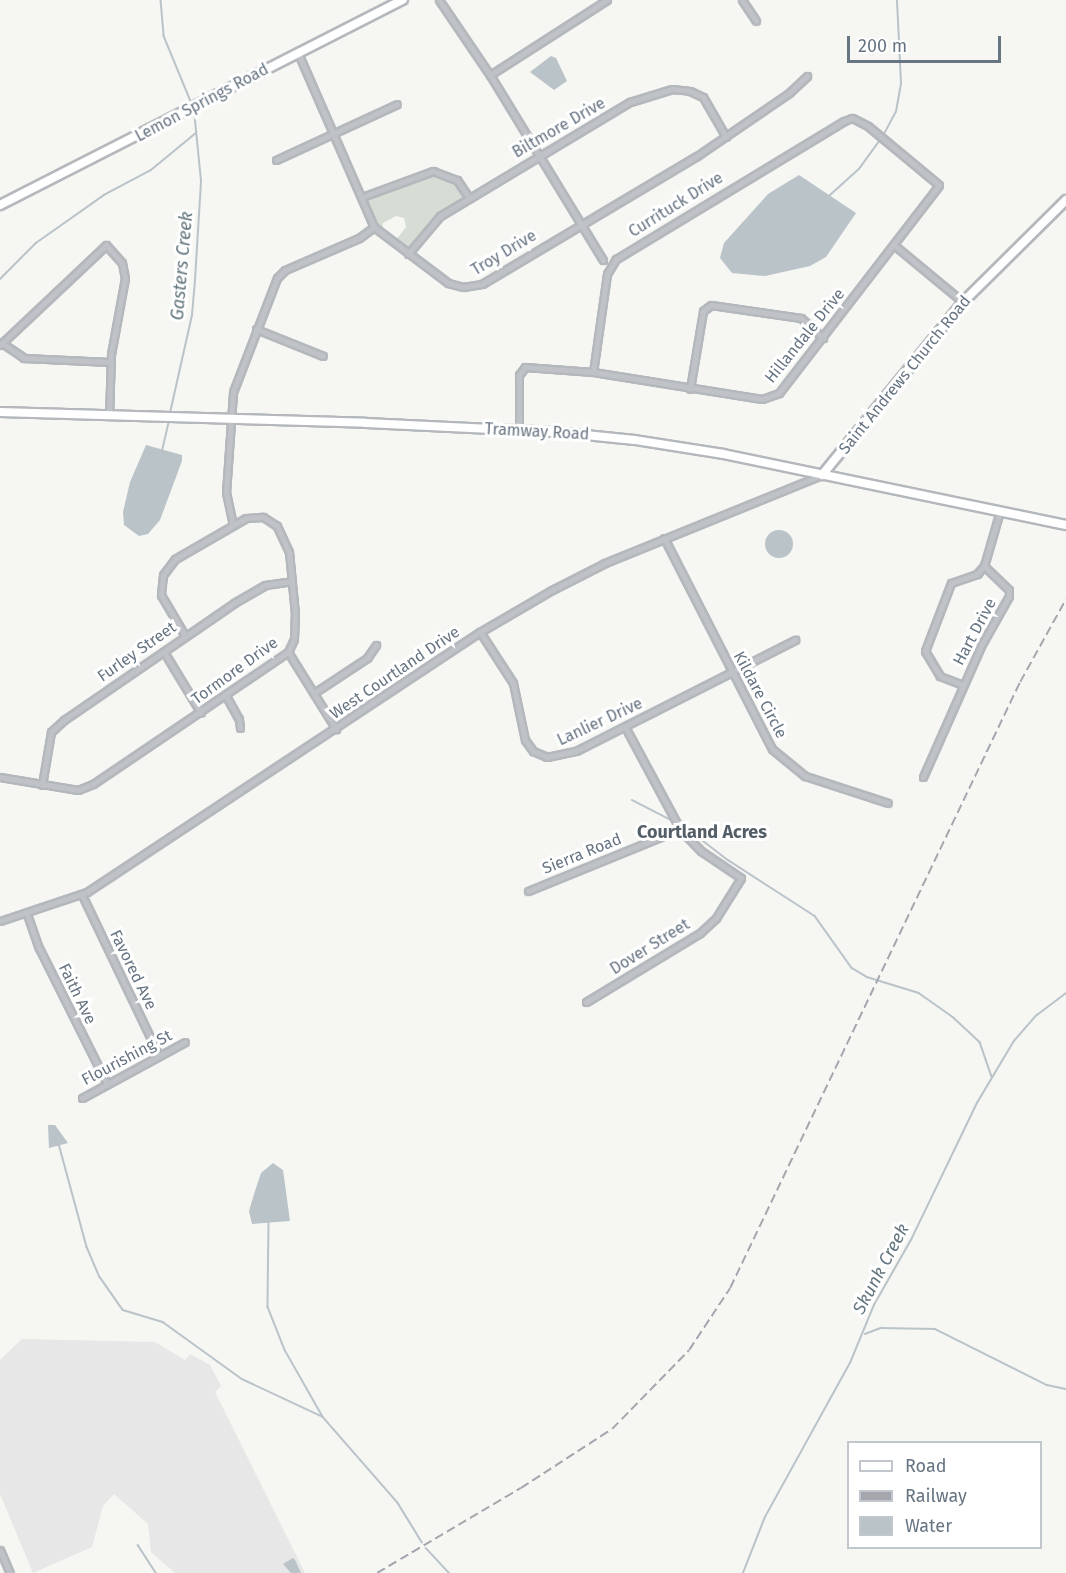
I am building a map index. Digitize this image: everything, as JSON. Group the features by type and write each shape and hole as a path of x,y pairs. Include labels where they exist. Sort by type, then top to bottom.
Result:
{"main road":[{"name":"Lemon Springs Road","path":"0,205 403,0"},
{"name":"Saint Andrews Church Road","path":"822,475 963,302 1066,200"},
{"name":"Tramway Road","path":"0,412 519,430 635,440 822,475 1066,525"}],"street":[{"path":"439,0 490,75 578,224 603,260"},
{"path":"490,75 607,0"},
{"path":"742,0 756,21"},
{"path":"233,525 226,493 236,378 277,278 285,270 359,238 374,227 298,53"},
{"name":"Troy Drive","path":"374,227 448,283 473,287 726,136 807,76"},
{"name":"Biltmore Drive","path":"408,254 433,223 469,198 630,102 672,89 703,97 726,136"},
{"path":"276,160 397,104"},
{"name":"Hillandale Drive","path":"519,430 519,375 525,367 593,372 690,389 770,398 779,393 939,185 852,118"},
{"name":"Currituck Drive","path":"593,372 607,274 616,259 778,158 852,118"},
{"path":"362,196 433,171 457,180 469,198"},
{"path":"109,416 110,362 125,278 122,263 106,245 1,344 24,358 110,362"},
{"path":"894,245 963,302"},
{"path":"690,389 704,310 711,305 801,318 823,338"},
{"path":"256,329 323,356"},
{"name":"West Courtland Drive","path":"0,921 82,895 480,632 552,590 664,538 822,475"},
{"path":"984,566 1000,511"},
{"name":"Tormore Drive","path":"0,777 78,790 93,784 288,652 294,639 289,552 277,526 262,517 246,518 175,559 163,576 162,595 184,634"},
{"name":"Kildare Circle","path":"664,538 763,736 793,770 888,802"},
{"name":"Hart Drive","path":"923,777 963,685 1009,596 1009,590 984,566 978,574 951,584 925,651 940,676 963,685"},
{"name":"Furley Street","path":"42,785 51,732 86,704 164,652 184,634 265,585 291,581"},
{"name":"Lanlier Drive","path":"480,632 513,683 525,740 533,751 548,757 561,756 625,727 795,640"},
{"path":"314,693 366,658 375,645"},
{"path":"164,652 201,713"},
{"path":"288,652 336,729"},
{"path":"226,696 239,719 240,728"},
{"path":"625,727 680,829"},
{"name":"Dover Street","path":"586,1002 700,933 716,918 741,878 701,851 680,829"},
{"name":"Sierra Road","path":"528,891 680,829"},
{"name":"Favored Ave","path":"82,895 159,1056"},
{"name":"Faith Ave","path":"27,914 35,939 107,1084"},
{"name":"Flourishing St","path":"82,1098 185,1042"},
{"path":"0,1550 10,1573"}],"shaded area":[{"path":"433,174 456,183 465,197 431,221 407,251 395,241 406,227 404,218 396,216 383,223 382,230 365,198"},
{"path":"22,1339 155,1342 185,1360 190,1354 210,1365 221,1386 215,1392 305,1573 175,1573 151,1552 148,1524 114,1494 103,1506 92,1547 33,1573 0,1494 0,1360"}],"water":[{"path":"551,56 556,58 567,81 554,90 530,72"},
{"path":"799,175 856,213 826,257 810,266 765,276 732,273 720,258 724,243 768,194"},
{"path":"146,445 182,455 182,461 160,520 148,534 139,536 124,525 123,512 130,482"},
{"path":"779,530 789,534 793,544 789,554 779,558 769,554 765,544 769,534"},
{"path":"48,1125 55,1125 68,1143 49,1148"},
{"path":"273,1163 283,1170 290,1221 252,1224 249,1211 261,1173"},
{"path":"293,1558 301,1573 291,1573 283,1564"}],"waterway":[{"name":"Gasters Creek","path":"161,0 164,36 192,104"},
{"path":"883,136 896,112 901,83 897,0"},
{"name":"Gasters Creek","path":"170,413 192,315 195,280 201,181 194,111"},
{"path":"0,279 36,243 104,195 151,170 196,133"},
{"path":"829,196 859,169 880,140"},
{"name":"Gasters Creek","path":"162,451 169,420"},
{"path":"632,800 673,821"},
{"path":"680,823 728,860 815,916 852,968 867,977 919,993 953,1017 980,1042 992,1076"},
{"name":"Skunk Creek","path":"743,1573 765,1517 850,1363 874,1305 911,1240 977,1103 1014,1041 1037,1015 1066,993"},
{"path":"59,1144 87,1247 100,1277 123,1310 163,1322 242,1379 323,1417"},
{"path":"269,1221 268,1307 285,1350 323,1417 398,1503 422,1542"},
{"path":"865,1334 881,1328 935,1329 1047,1385 1066,1389"},
{"path":"138,1545 156,1573"},
{"path":"426,1548 449,1573"}],"railway":[{"path":"377,1573 521,1488 612,1429 689,1350 730,1288 1020,682 1066,599"}],"district":[{"name":"Courtland Acres","path":"702,832"}]}
